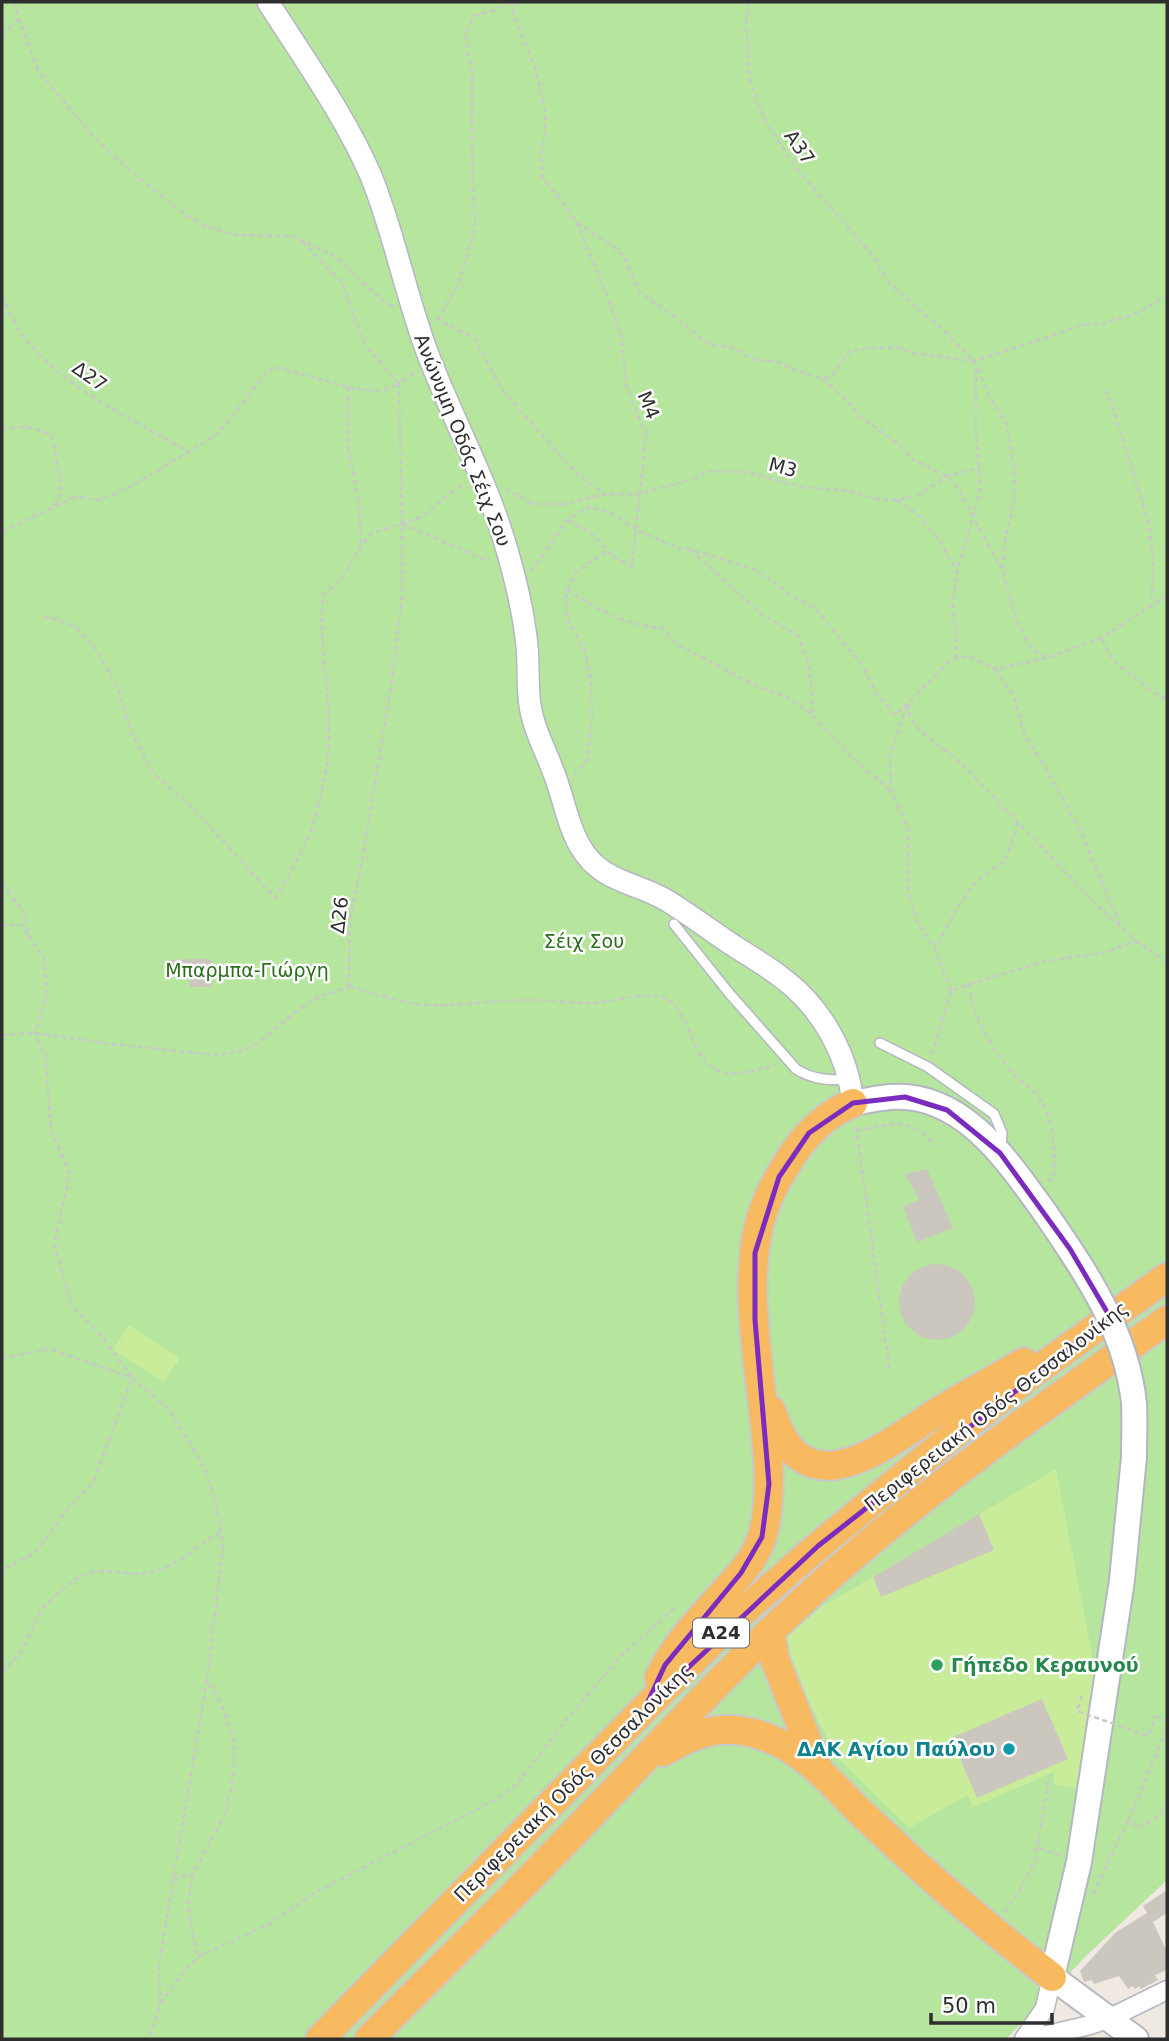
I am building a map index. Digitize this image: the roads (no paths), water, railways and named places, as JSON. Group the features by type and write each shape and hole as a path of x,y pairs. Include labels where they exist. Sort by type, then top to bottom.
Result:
{"highway":[{"path":"645,1708 665,1665 741,1573 762,1537 769,1484 754,1284 760,1224 779,1177 800,1143 827,1118 842,1108 853,1105"},
{"name":"Περιφερειακή Οδός Θεσσαλονίκης","path":"320,2039 739,1615 957,1432 1101,1323 1167,1277"},
{"name":"Περιφερειακή Οδός Θεσσαλονίκης","path":"369,2039 576,1832 770,1631 835,1572 910,1509 1049,1402 1167,1320"},
{"path":"760,1371 778,1428 790,1447 801,1458 813,1464 843,1465 860,1460 960,1398 1101,1323"},
{"path":"770,1631 775,1660 819,1771"},
{"path":"576,1832 655,1757 676,1744 709,1731 736,1730 766,1737 796,1753 819,1771 918,1865 992,1930 1052,1977"}],"main road":[{"path":"853,1105 891,1097 919,1099 947,1110 976,1129 1000,1153 1083,1269 1103,1303 1121,1343 1133,1402 1134,1457 1122,1580 1079,1862 1052,1977 1136,2039"}],"street":[{"name":"Ανώνυμη Οδός Σέιχ Σου","path":"268,2 335,109 369,174 385,215 431,361 480,473 510,561 527,645 530,704 537,732 552,764 579,846 595,866 612,878 664,899 787,982 809,1004 844,1059 853,1105"},
{"path":"1024,2039 1045,2008 1052,1977"},
{"path":"1031,2039 1108,2019 1167,1990"}],"lane":[{"path":"674,924 729,993 796,1069 820,1080 853,1105"},
{"path":"880,1044 928,1067 994,1114 1002,1133 1000,1153"}],"place":[{"name":"Γήπεδο Κεραυνού","path":"937,1665"},
{"name":"ΔΑΚ Αγίου Παύλου","path":"1009,1749"}],"park label":[{"name":"Σέιχ Σου","path":"584,941"},
{"name":"Μπαρμπα-Γιώργη","path":"247,970"}]}
